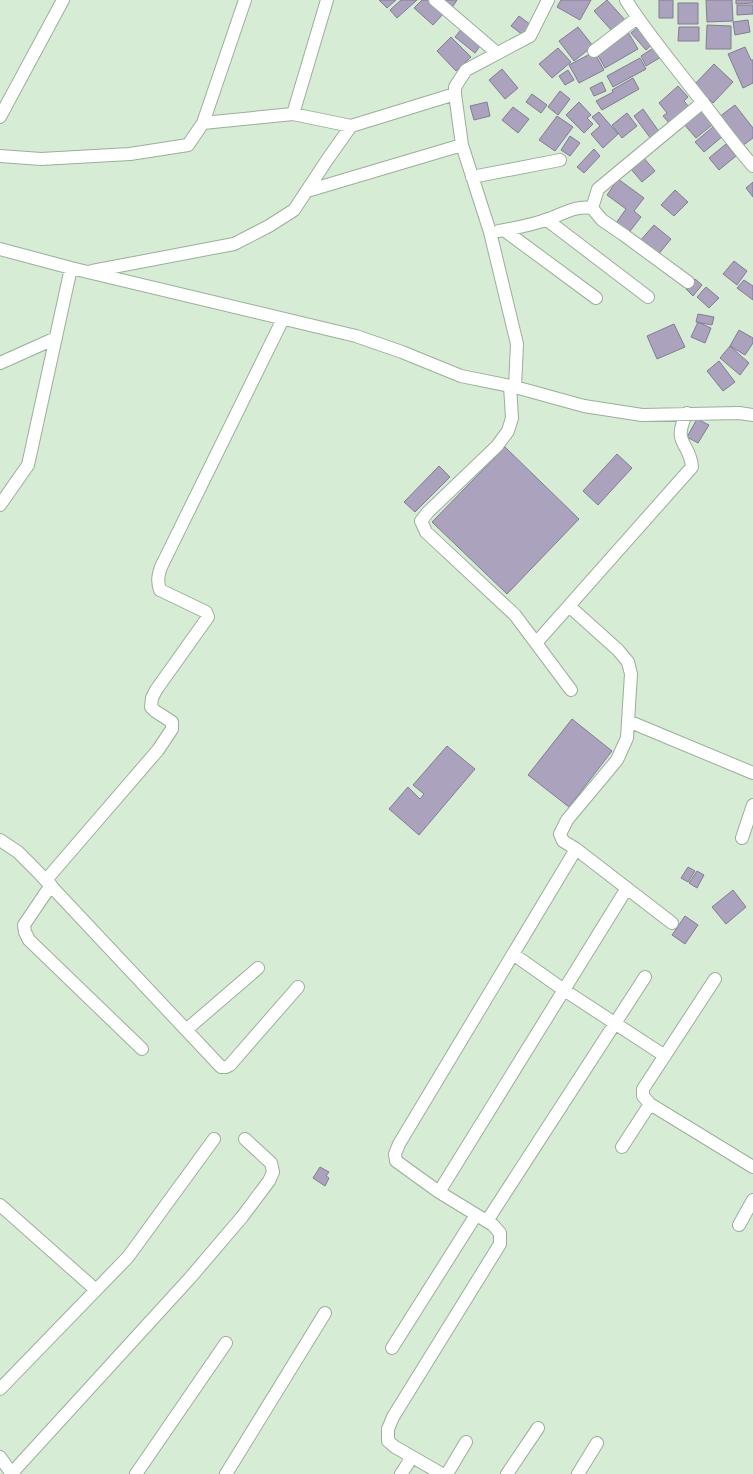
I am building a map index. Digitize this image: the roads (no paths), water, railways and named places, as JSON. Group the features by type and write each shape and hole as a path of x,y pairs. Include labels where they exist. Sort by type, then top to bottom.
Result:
{"street":[{"path":"0,117 63,0"},
{"path":"0,156 41,160 130,154 188,145 203,122 245,0"},
{"path":"293,114 327,0"},
{"path":"435,0 497,53"},
{"path":"548,0 530,36 466,70 455,87 462,145 490,232 517,344 512,418 508,431 498,446 428,512 421,522 426,532 515,615 571,690"},
{"path":"626,0 637,18 753,166"},
{"path":"594,51 637,18"},
{"path":"203,122 293,114 351,126 455,94"},
{"path":"592,208 598,189 703,102"},
{"path":"86,272 234,244 269,226 294,210 351,126"},
{"path":"307,191 462,145"},
{"path":"472,177 560,160"},
{"path":"490,232 547,220 582,206 592,208 602,220 688,282"},
{"path":"547,220 648,297"},
{"path":"504,230 596,298"},
{"path":"0,249 86,272 356,336 461,376 513,387 584,406 642,415 687,413 739,413 753,415"},
{"path":"0,505 28,465 71,268"},
{"path":"142,1050 29,940 24,925 48,882 158,750 172,729 172,722 155,711 151,706 152,698 208,617 206,612 160,590 157,582 158,576 283,319"},
{"path":"0,363 56,338"},
{"path":"536,643 692,467 692,461 680,437 681,426 687,413"},
{"path":"569,606 618,650 628,662 631,674 626,738 617,760 567,820 560,834 563,841 672,923"},
{"path":"628,721 753,773"},
{"path":"742,838 753,805"},
{"path":"0,840 18,852 48,882 221,1067 226,1068 298,988"},
{"path":"442,1474 395,1447 388,1441 388,1429 500,1244 500,1233 481,1218 439,1192 396,1161 395,1154 399,1144 576,849"},
{"path":"439,1192 627,888"},
{"path":"513,954 665,1056"},
{"path":"186,1030 258,968"},
{"path":"392,1348 645,977"},
{"path":"715,979 643,1089 643,1096 650,1104 753,1167"},
{"path":"622,1147 650,1104"},
{"path":"0,1389 128,1257 214,1139"},
{"path":"0,1457 11,1474 190,1278 242,1217 269,1181 273,1172 271,1163 245,1139"},
{"path":"738,1225 753,1200"},
{"path":"0,1205 96,1290"},
{"path":"226,1474 325,1313"},
{"path":"136,1474 226,1343"},
{"path":"507,1474 538,1428"},
{"path":"446,1474 466,1442"},
{"path":"578,1474 597,1443"},
{"path":"400,1474 412,1457"}]}
